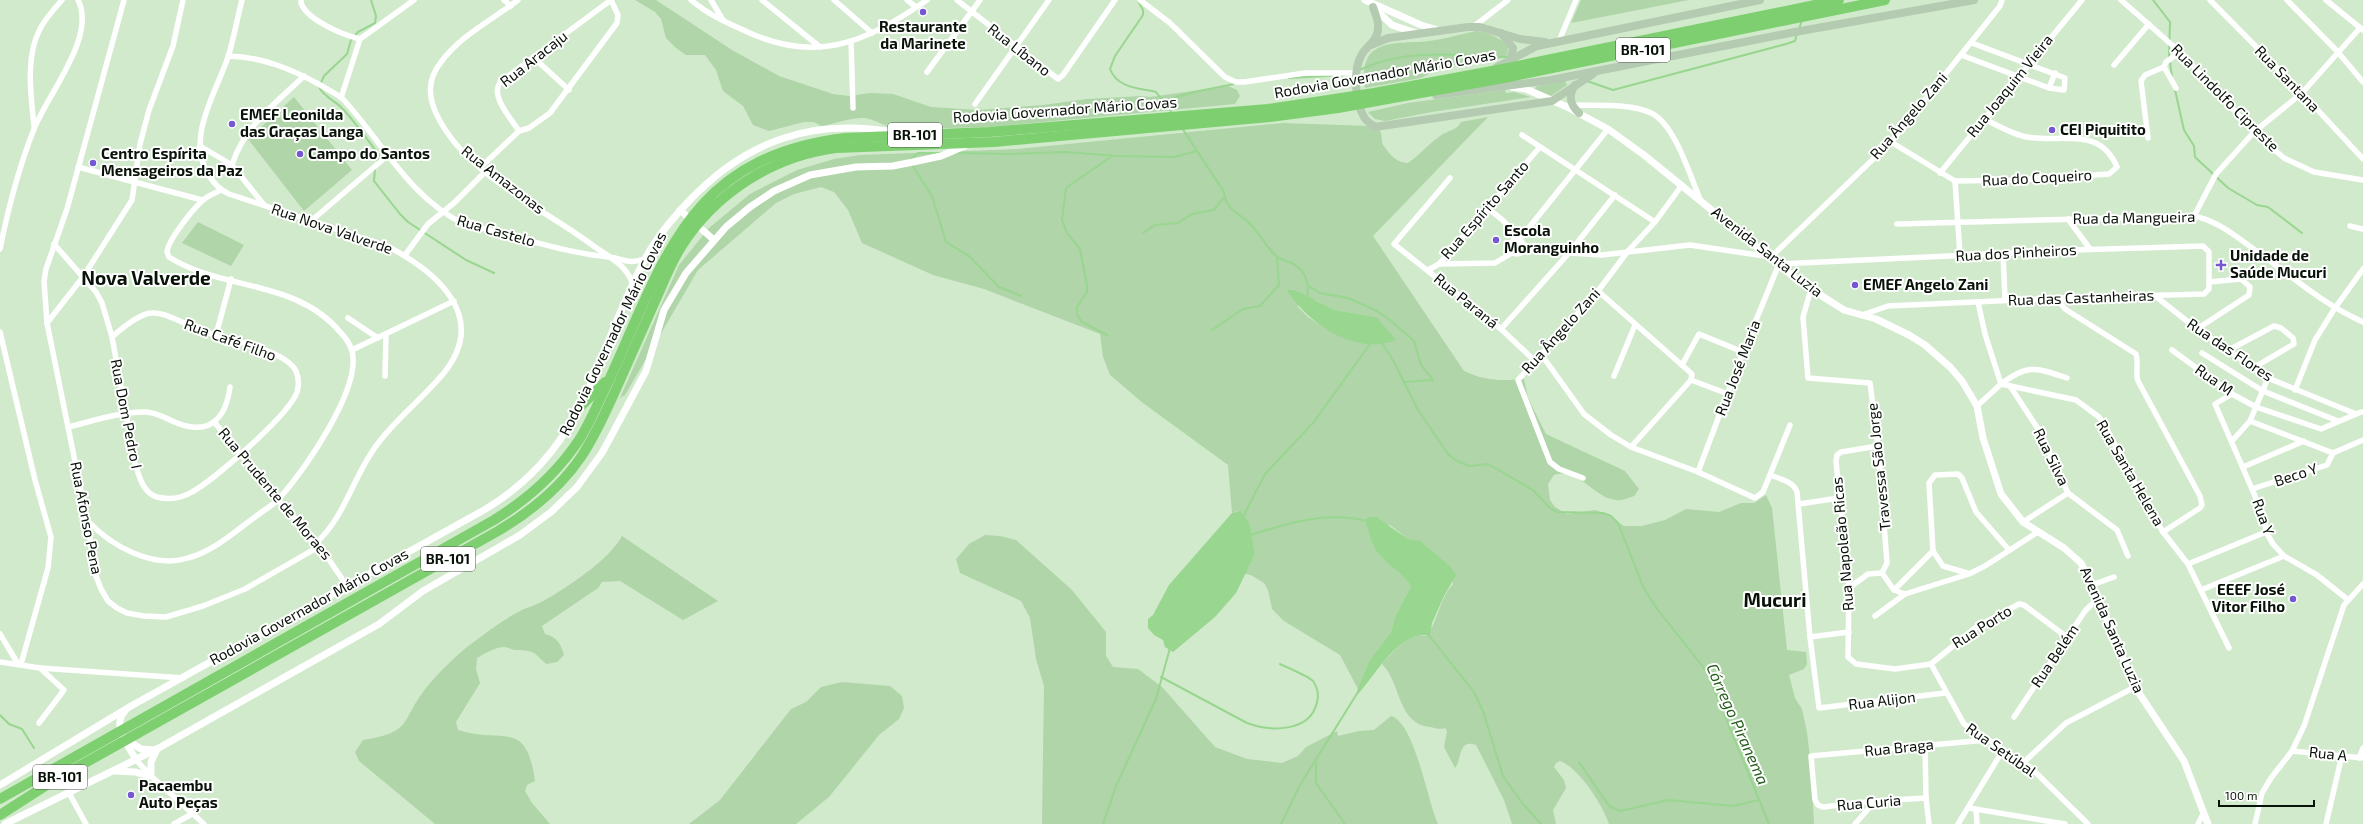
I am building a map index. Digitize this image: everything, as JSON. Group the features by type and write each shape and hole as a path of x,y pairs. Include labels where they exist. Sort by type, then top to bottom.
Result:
{"highway":[{"name":"Rodovia Governador Mário Covas","path":"0,815 35,791 498,531 525,514 548,495 574,467 593,438 681,247 705,215 735,188 778,164 822,149 855,146 973,143 1270,117 1376,97 1438,80 1839,0"},
{"name":"Rodovia Governador Mário Covas","path":"1376,97 1401,97 1885,0"},
{"name":"Rodovia Governador Mário Covas","path":"0,799 516,506 546,480 572,450 586,428 669,248 694,214 724,184 760,161 786,150 816,142 1046,128 1337,104"},
{"path":"581,406 610,378"}],"main road":[{"path":"1438,80 1448,76 1500,66 1531,48 1550,42 1760,0"},
{"path":"1401,97 1498,87 1605,70 1796,32 1974,0"},
{"path":"1369,3 1378,24 1377,34 1361,56 1356,73 1361,111 1364,118 1375,127 1552,101 1590,75 1605,70"},
{"path":"1370,45 1388,38 1473,26 1520,38 1550,42"},
{"path":"1501,32 1513,48 1510,60"},
{"path":"1575,85 1570,94 1572,105 1578,113"}],"street":[{"path":"34,129 31,93 34,44 40,29 62,0"},
{"path":"0,249 34,129 77,45 82,14 78,0"},
{"name":"Rua Afonso Pena","path":"124,0 67,209 54,244 44,281 47,323 88,521 90,551 100,589 108,601 127,613 156,617 180,614 245,590 319,544"},
{"path":"47,323 83,277 132,200 136,184 140,144 149,110 173,46 183,0"},
{"path":"88,521 105,538 119,547 137,554 159,559 187,559 214,547 278,500 319,446 331,427 352,374 352,350 341,333 318,312 268,289 199,271 173,260 167,254 169,245 202,200 221,190 206,170 200,146 201,131 206,113 228,56 242,0"},
{"path":"301,0 302,8 305,12 320,22 345,35 360,39"},
{"path":"341,98 360,39 414,0"},
{"path":"504,0 511,6"},
{"name":"Rua Amazonas","path":"518,0 472,32 449,52 432,75 430,101 444,128 467,156 520,197 583,238 627,270 633,284"},
{"path":"480,167 519,131 529,128 546,117 569,90 617,23 618,15 611,0"},
{"name":"Rua Aracaju","path":"519,131 498,98 498,85 533,57 611,0"},
{"path":"691,0 723,21 768,41 792,48 820,47 851,41 886,27 927,0"},
{"path":"711,0 723,21"},
{"path":"762,0 820,47"},
{"path":"834,0 872,33"},
{"path":"907,0 916,7"},
{"name":"Rua Líbano","path":"958,0 972,13 1055,78 1060,78 1063,75 1115,0"},
{"path":"927,72 972,13 980,0"},
{"path":"975,104 1049,0"},
{"path":"1140,0 1170,23 1225,77 1236,82 1304,73 1356,73"},
{"path":"1473,26 1508,0"},
{"path":"1559,41 1576,0"},
{"name":"Rua Ângelo Zani","path":"1772,257 1891,142 1972,43 2000,6 2002,0"},
{"name":"Rua Joaquim Vieira","path":"1940,173 2018,76 2082,0"},
{"name":"Rua Lindolfo Cipreste","path":"2121,0 2180,52 2254,132 2284,158 2314,172 2363,180"},
{"name":"Rua Santana","path":"2210,0 2302,93 2363,159"},
{"path":"2286,0 2337,51 2363,82"},
{"path":"2194,216 2216,174 2254,132 2302,93 2337,51 2362,29 2326,0"},
{"path":"1369,3 1426,27 1444,30"},
{"path":"1369,3 1392,25 1418,33"},
{"path":"2114,65 2149,24"},
{"path":"851,41 853,108"},
{"path":"1961,56 2049,88 2064,90 2066,79 2055,73 1972,43"},
{"path":"2148,138 2141,81 2145,75 2164,67 2166,62 2180,52"},
{"name":"Rua Castelo","path":"228,56 263,59 304,76 341,98 411,185 441,212 464,224 587,256 610,257"},
{"path":"533,57 569,90"},
{"path":"2164,67 2176,88"},
{"path":"2049,88 2055,73"},
{"path":"232,165 242,140 249,130 304,76"},
{"name":"Avenida Santa Luzia","path":"1498,87 1526,89 1578,113 1608,129 1700,199 1811,289 1844,310 1876,319 1909,335 1940,356 1962,381 1977,406 1983,438 1998,488 2023,522 2078,558 2098,598 2135,687 2184,761 2197,791 2203,814 2208,824"},
{"path":"1572,105 1614,106 1643,110 1658,117 1673,135 1700,199"},
{"name":"Rua do Coqueiro","path":"1955,181 2021,180 2109,174 2117,167 2113,156 2093,140 2025,137 1984,119"},
{"path":"0,785 131,706 484,510 509,494 532,474 551,453 568,430 581,406 644,259 654,243 720,170 743,155 782,137 824,129 849,127 870,128 913,135"},
{"path":"1512,253 1509,246 1517,240 1576,170 1608,129"},
{"path":"1522,135 1655,222"},
{"path":"1891,142 1955,181 1959,221 1960,255"},
{"name":"Rodovia Governador Mário Covas","path":"5,824 32,809 69,794 157,749 379,624 423,591 520,535 551,512 580,483 602,453 646,371 664,310 686,273 711,238 750,207 774,191 810,175 856,167 893,166 941,156 973,143"},
{"path":"200,146 232,165 264,205"},
{"name":"Rua Espírito Santo","path":"1428,270 1439,264 1540,147"},
{"path":"311,221 387,156"},
{"path":"78,167 136,184 202,200"},
{"path":"405,255 428,224 454,203 486,172"},
{"name":"Rua Paraná","path":"1450,178 1394,244 1501,329 1535,360"},
{"name":"Rua Ângelo Zani","path":"1583,478 1559,470 1550,462 1535,427 1518,380 1598,291 1628,252 1655,222 1682,185"},
{"name":"Rua Nova Valverde","path":"221,190 387,246 405,255 440,284 454,301 460,316 462,327 460,341 452,361 442,375 378,442 368,458 337,520 319,544"},
{"path":"1501,329 1615,195"},
{"path":"1487,208 1510,229 1517,240 1524,246 1523,250"},
{"path":"682,213 711,238"},
{"name":"Rua da Mangueira","path":"1897,224 1959,221 2194,216 2206,218 2243,241 2334,308 2363,322"},
{"path":"2068,219 2090,249"},
{"path":"2350,226 2363,229"},
{"name":"Rua Dom Pedro I","path":"54,244 83,277 102,303 112,338 118,378 140,480 150,493 156,497 168,499 180,497 193,492 241,453"},
{"path":"1439,264 1496,263 1512,253 1517,254 1523,250 1602,254 1690,245 1772,257"},
{"name":"Rua dos Pinheiros","path":"1779,264 2090,249 2203,246 2209,252 2209,282 2207,293"},
{"path":"2003,253 2005,300"},
{"name":"Rua Amazonas","path":"610,257 628,263 644,259"},
{"name":"Rua José Maria","path":"1698,472 1728,394 1742,352 1779,264"},
{"path":"2295,390 2315,340 2334,308 2363,269"},
{"path":"2197,329 2246,299 2249,295 2250,288 2241,279 2236,278 2209,282"},
{"path":"216,335 231,279"},
{"name":"Travessa São Jorge","path":"1811,289 1803,318 1808,378 1870,383 1878,446 1888,559 1882,573"},
{"path":"1598,291 1692,374 1691,380 1631,448"},
{"name":"Rua das Castanheiras","path":"1862,315 1888,306 2005,300 2207,293"},
{"name":"Rua das Flores","path":"2154,295 2227,351 2268,378 2295,390 2358,413"},
{"path":"2062,298 2061,304 2065,309 2136,354 2138,382 2200,496 2202,505 2200,508 2163,532"},
{"path":"352,350 454,301"},
{"path":"1978,302 1985,334 2001,384"},
{"name":"Rua Café Filho","path":"112,338 136,318 152,312 165,315 216,335 274,354 295,370 299,380 297,392 291,404 241,453"},
{"path":"348,318 378,338"},
{"path":"1614,376 1635,325"},
{"path":"2227,351 2278,326 2295,341 2294,344 2253,368"},
{"path":"0,332 35,480 51,537 48,568 20,664"},
{"path":"385,376 386,334"},
{"path":"1682,366 1698,334 1703,334 1742,352"},
{"name":"Rua M","path":"2172,350 2232,394 2256,407 2321,429 2358,413"},
{"path":"2202,353 2262,391 2338,421"},
{"path":"1541,354 1584,414 1631,448 1698,472 1755,498 1761,495 1790,425"},
{"path":"1977,406 2001,384 2019,371 2036,369 2067,378"},
{"path":"2232,441 2250,421 2268,378"},
{"path":"1691,380 1728,394"},
{"name":"Rua Santa Helena","path":"2001,384 2076,400 2092,410 2104,424 2135,485 2163,532 2188,564 2229,648"},
{"name":"Rua Silva","path":"2010,386 2040,432 2068,493 2117,530 2128,556"},
{"path":"68,427 126,412 148,412 177,423 195,427 215,423 225,410 230,387"},
{"name":"Rua Y","path":"2232,394 2215,404 2264,518 2266,532 2284,556 2317,575 2348,599"},
{"path":"2250,421 2333,453 2363,440"},
{"name":"Rua Prudente de Moraes","path":"215,423 278,500 319,544 347,586"},
{"path":"2243,467 2304,441"},
{"name":"Rua Napoleão Ricas","path":"1878,446 1841,452 1837,455 1839,498 1849,588 1848,657 1856,664 1896,669 1931,664"},
{"name":"Beco Y","path":"2252,489 2327,465 2333,453"},
{"path":"1969,574 1943,566 1933,551 1929,483 1935,475 1953,473 1958,474 1962,478 1976,512 2009,550"},
{"path":"1770,475 1795,486 1799,504 1810,637 1849,632"},
{"path":"2023,522 2068,493"},
{"path":"1799,504 1839,498"},
{"path":"1875,616 1905,594 1969,574 1985,566 2038,532"},
{"path":"2188,564 2266,532"},
{"path":"1894,590 1933,551"},
{"path":"2201,590 2284,556"},
{"path":"1849,588 1868,574 1882,573 1894,590 1905,594"},
{"path":"2092,585 2114,577"},
{"path":"2254,824 2258,805 2267,784 2292,751 2304,726 2348,599 2363,584"},
{"name":"Rua Belém","path":"2014,717 2085,611 2098,598"},
{"name":"Rua Porto","path":"1931,664 1975,628 2019,604 2024,605 2068,638"},
{"path":"0,634 20,664"},
{"name":"Rua Alijon","path":"1810,637 1820,708 1945,693"},
{"path":"0,638 5,643"},
{"path":"0,662 40,668 183,678"},
{"name":"Rua Setúbal","path":"1931,664 1960,719 1986,740 2024,762 2088,824"},
{"path":"39,724 64,690 40,668"},
{"path":"2024,762 2066,723 2135,687"},
{"path":"131,706 122,714 119,722 125,741 136,760 151,776 204,824"},
{"name":"Rua Braga","path":"1815,800 1811,756 1986,740"},
{"path":"125,741 144,750 157,749 151,762 151,776"},
{"path":"1925,745 1926,798 1929,824"},
{"path":"2361,758 2363,748"},
{"path":"1958,824 2003,750"},
{"name":"Rua A","path":"2292,751 2361,758"},
{"path":"2326,824 2342,755"},
{"path":"113,771 135,772 151,776"},
{"path":"69,794 86,824"},
{"name":"Rua Curia","path":"1815,800 1818,805 1823,807 1875,801 1926,798"},
{"path":"1855,824 1875,801"},
{"path":"1969,808 2032,822 2065,824"},
{"path":"1976,809 1977,824"},
{"path":"174,824 192,814"},
{"path":"2198,824 2203,814"}],"shaded area":[{"path":"635,0 656,0 732,50 779,76 833,94 849,96 870,93 893,94 931,107 978,110 1043,105 1087,99 1142,96 1150,97 1228,86 1237,90 1240,96 1235,104 990,127 899,129 869,119 860,118 821,126 814,122 804,122 769,131 753,125 743,106 723,91 716,70 705,55 686,55 676,48 666,38 661,19 655,12"},
{"path":"1581,0 1689,0 1571,23"},
{"path":"1476,31 1490,34 1502,41 1508,47 1507,55 1503,58 1431,70 1431,73 1421,78 1365,88 1364,73 1366,62 1370,54 1376,49 1395,43 1418,42 1447,38"},
{"path":"1565,81 1567,85 1551,96 1534,90 1537,86"},
{"path":"1505,90 1506,93 1514,92 1531,97 1432,112 1385,121 1375,119 1368,112 1408,103"},
{"name":"Campo do Santos","path":"294,97 352,170 304,211 248,139"},
{"path":"1488,117 1373,236 1464,371 1479,377 1493,380 1524,379 1528,398 1546,434 1625,471 1639,489 1634,496 1623,500 1616,500 1600,494 1571,475 1554,475 1548,484 1550,500 1555,507 1567,514 1595,510 1604,513 1624,526 1642,526 1665,520 1686,509 1719,512 1741,503 1754,503 1766,495 1772,508 1787,650 1806,652 1807,664 1804,669 1789,675 1795,698 1802,709 1807,732 1811,767 1814,824 1609,824 1596,797 1582,779 1567,765 1560,761 1556,763 1554,767 1564,780 1566,788 1553,810 1556,824 1512,824 1504,800 1476,745 1470,744 1463,747 1455,768 1444,747 1447,731 1445,728 1438,729 1419,724 1411,718 1405,710 1393,681 1382,664 1393,652 1412,636 1426,636 1430,631 1448,590 1453,584 1449,565 1423,544 1408,539 1390,525 1368,529 1379,554 1405,577 1411,586 1395,617 1391,632 1369,661 1358,689 1340,655 1284,621 1272,609 1268,590 1264,583 1251,575 1245,574 1255,554 1250,524 1237,511 1232,513 1228,465 1143,403 1110,375 1103,357 1100,334 984,289 933,275 862,243 848,210 834,192 821,187 794,194 776,203 698,270 625,395 620,398 679,265 709,228 750,194 797,170 834,159 860,155 1017,149 1283,123 1369,126 1380,131 1383,145 1391,155 1397,160 1408,163 1439,137 1455,128 1461,122","holes":["1316,300 1335,310 1376,317 1328,330 1308,317 1297,306"]},
{"path":"198,222 244,245 231,266 182,243"},
{"path":"1287,290 1293,290 1301,293 1335,310 1376,317 1396,340 1381,344 1365,344 1334,334 1307,314 1296,303"},
{"path":"1240,511 1250,524 1255,554 1236,593 1215,617 1173,652 1165,647 1163,640 1154,635 1148,628 1148,619 1153,615 1169,585 1232,513"},
{"path":"1368,517 1376,517 1408,539 1420,541 1449,565 1456,575 1444,596 1432,623 1430,635 1415,636 1398,647 1390,654 1358,694 1357,691 1369,661 1391,632 1395,617 1411,586 1408,581 1377,551 1367,526 1366,522"},
{"path":"985,535 1000,536 1016,540 1072,590 1106,632 1106,656 1113,667 1138,669 1162,687 1215,747 1247,759 1282,763 1298,756 1306,747 1337,731 1338,736 1359,731 1374,730 1391,716 1399,722 1407,732 1414,747 1438,824 1042,824 1044,686 1036,659 1030,618 1021,601 960,573 956,559 969,544"},
{"path":"622,536 718,601 683,620 620,581 602,582 598,588 542,626 545,634 553,637 558,642 564,655 557,662 546,664 533,652 514,650 507,647 493,649 477,658 476,669 480,683 456,722 458,730 474,734 510,737 519,741 526,748 531,761 535,781 527,785 525,791 532,803 550,824 435,824 359,761 355,752 363,740 379,737 398,729 404,723 418,699 431,682 467,647 506,619 520,611 542,602 588,572 608,554"},
{"path":"842,682 890,686 902,696 904,708 899,719 879,735 829,797 796,824 689,824 720,800 791,709 806,702 821,687"}],"waterway":[{"path":"371,0 376,16 375,23 358,32 351,40 347,54 324,76 319,87 326,96 342,108 352,119 379,155 377,162"},
{"path":"2153,0 2170,22 2169,58"},
{"name":"Córrego Piranema","path":"1138,1 1143,10 1143,15 1115,56 1110,69 1113,75 1123,84 1156,92 1173,114"},
{"path":"1799,29 1802,20"},
{"path":"1587,81 1613,90 1786,44 1795,41 1797,33"},
{"path":"1359,70 1395,58 1432,54 1508,57"},
{"path":"2170,62 2172,77"},
{"path":"1289,78 1346,75"},
{"path":"1164,101 1194,92 1234,84"},
{"path":"2175,90 2184,130 2194,146 2195,157 2228,188 2257,205 2268,207 2302,233"},
{"name":"Córrego Piranema","path":"1182,128 1224,192 1225,199 1231,208 1252,226 1275,255 1292,263 1300,269 1306,277 1308,287 1307,297"},
{"path":"955,153 1008,154 1066,152 1117,156 1174,157 1197,151"},
{"path":"940,153 918,153 909,160 932,196 946,242 969,256 999,287 1021,296"},
{"path":"1107,335 1082,322 1077,315 1077,307 1087,292 1087,285 1080,249 1067,233 1062,220 1066,188 1112,156"},
{"path":"375,168 374,181 408,222 466,260 494,273"},
{"path":"1143,233 1155,225 1178,223 1192,214 1214,210 1224,197"},
{"path":"1212,330 1243,309 1260,306 1279,285 1277,257"},
{"name":"Córrego Piranema","path":"1309,286 1320,293 1348,298 1377,311 1414,341 1421,365 1433,380 1404,382"},
{"name":"Córrego Piranema","path":"1382,343 1394,362 1418,410 1448,454 1455,460 1469,466 1488,464 1533,490 1550,508 1557,512 1603,513 1611,516 1618,523 1644,589 1658,610 1707,672 1769,824"},
{"path":"1243,517 1265,474 1313,423 1370,344"},
{"path":"1250,535 1279,526 1322,518 1337,517 1367,521"},
{"path":"1427,633 1474,692 1483,711 1503,776 1523,804 1541,824"},
{"path":"1103,824 1116,786 1156,699 1170,648"},
{"path":"1161,677 1247,723 1267,728 1289,727 1299,724 1307,719 1313,712 1318,699 1318,694 1317,688 1313,681 1280,664"},
{"path":"1281,824 1300,785 1358,692"},
{"path":"0,715 9,724 22,729 34,748"},
{"path":"1579,762 1609,806 1620,811 1668,800 1733,806 1759,800"},
{"path":"1316,763 1316,783 1345,824"}],"place":[{"name":"Restaurante da Marinete","path":"923,12"},
{"name":"EMEF Leonilda das Graças Langa","path":"232,124"},
{"name":"CEI Piquitito","path":"2052,130"},
{"name":"Campo do Santos","path":"300,154"},
{"name":"Centro Espírita Mensageiros da Paz","path":"93,163"},
{"name":"Escola Moranguinho","path":"1496,240"},
{"name":"Unidade de Saúde Mucuri","path":"2221,265"},
{"name":"EMEF Angelo Zani","path":"1855,285"},
{"name":"EEEF José Vitor Filho","path":"2293,599"},
{"name":"Pacaembu Auto Peças","path":"131,795"}],"district":[{"name":"Nova Valverde","path":"146,278"},
{"name":"Mucuri","path":"1775,600"}]}
